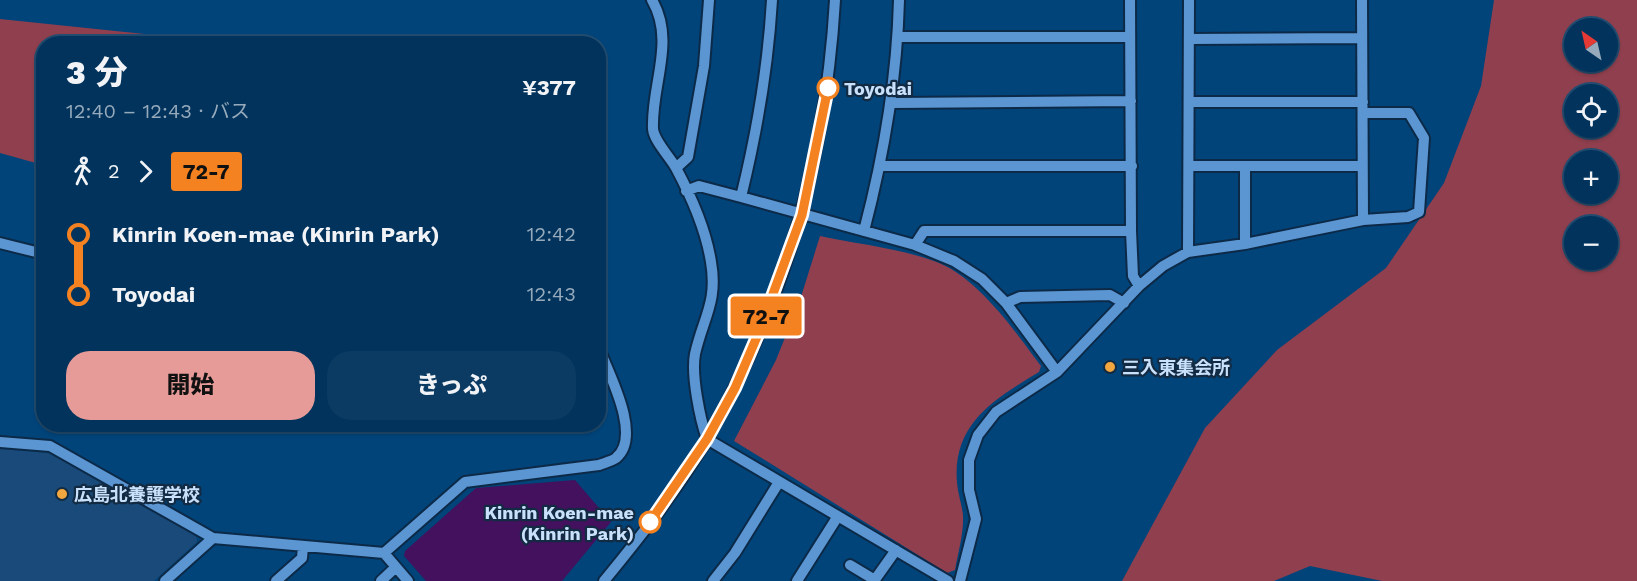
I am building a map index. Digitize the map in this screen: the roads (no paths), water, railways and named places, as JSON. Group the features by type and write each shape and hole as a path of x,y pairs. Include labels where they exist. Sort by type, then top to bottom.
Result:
{"street":[{"path":"652,0 660,13 663,41 653,132 676,168 702,228 711,261 714,296 695,356 699,415 707,439 948,581"},
{"path":"676,168 688,157 704,66 709,0"},
{"path":"741,197 758,125 769,51 772,0"},
{"path":"604,581 639,538 707,439 735,388 759,332 802,215 829,81 835,0"},
{"path":"864,231 881,166 892,103 899,0"},
{"path":"1130,0 1131,231 1133,276 1139,286"},
{"path":"1188,252 1189,0"},
{"path":"1362,0 1363,220"},
{"path":"898,37 1130,37"},
{"path":"1189,39 1362,38"},
{"path":"892,103 1131,101"},
{"path":"960,581 976,519 969,490 969,460 978,435 996,412 1057,372 1139,286 1163,266 1188,252 1245,244 1363,220 1408,217 1419,212 1424,138 1409,113 1363,108 1189,102"},
{"path":"881,166 1132,166"},
{"path":"1189,166 1362,166"},
{"path":"1245,166 1245,244"},
{"path":"686,191 699,186 915,244 954,261 982,279 1006,303 1057,372"},
{"path":"915,244 924,231 1131,231"},
{"path":"0,243 36,252"},
{"path":"1006,303 1020,297 1110,295 1124,303"},
{"path":"384,554 465,482 599,465 616,458 623,449 627,431 626,417 606,366"},
{"path":"0,442 50,446 213,538 384,554 408,581"},
{"path":"713,581 735,553 779,482"},
{"path":"797,581 838,516"},
{"path":"165,581 213,538"},
{"path":"276,581 302,558 303,546"},
{"path":"850,565 875,580 896,550"},
{"path":"381,581 396,567"}],"place":[{"name":"Toyodai","path":"828,88"},
{"name":"三入東集会所","path":"1110,367"},
{"name":"広島北養護学校","path":"62,494"},
{"name":"Kinrin Koen-mae (Kinrin Park)","path":"650,522"}]}
